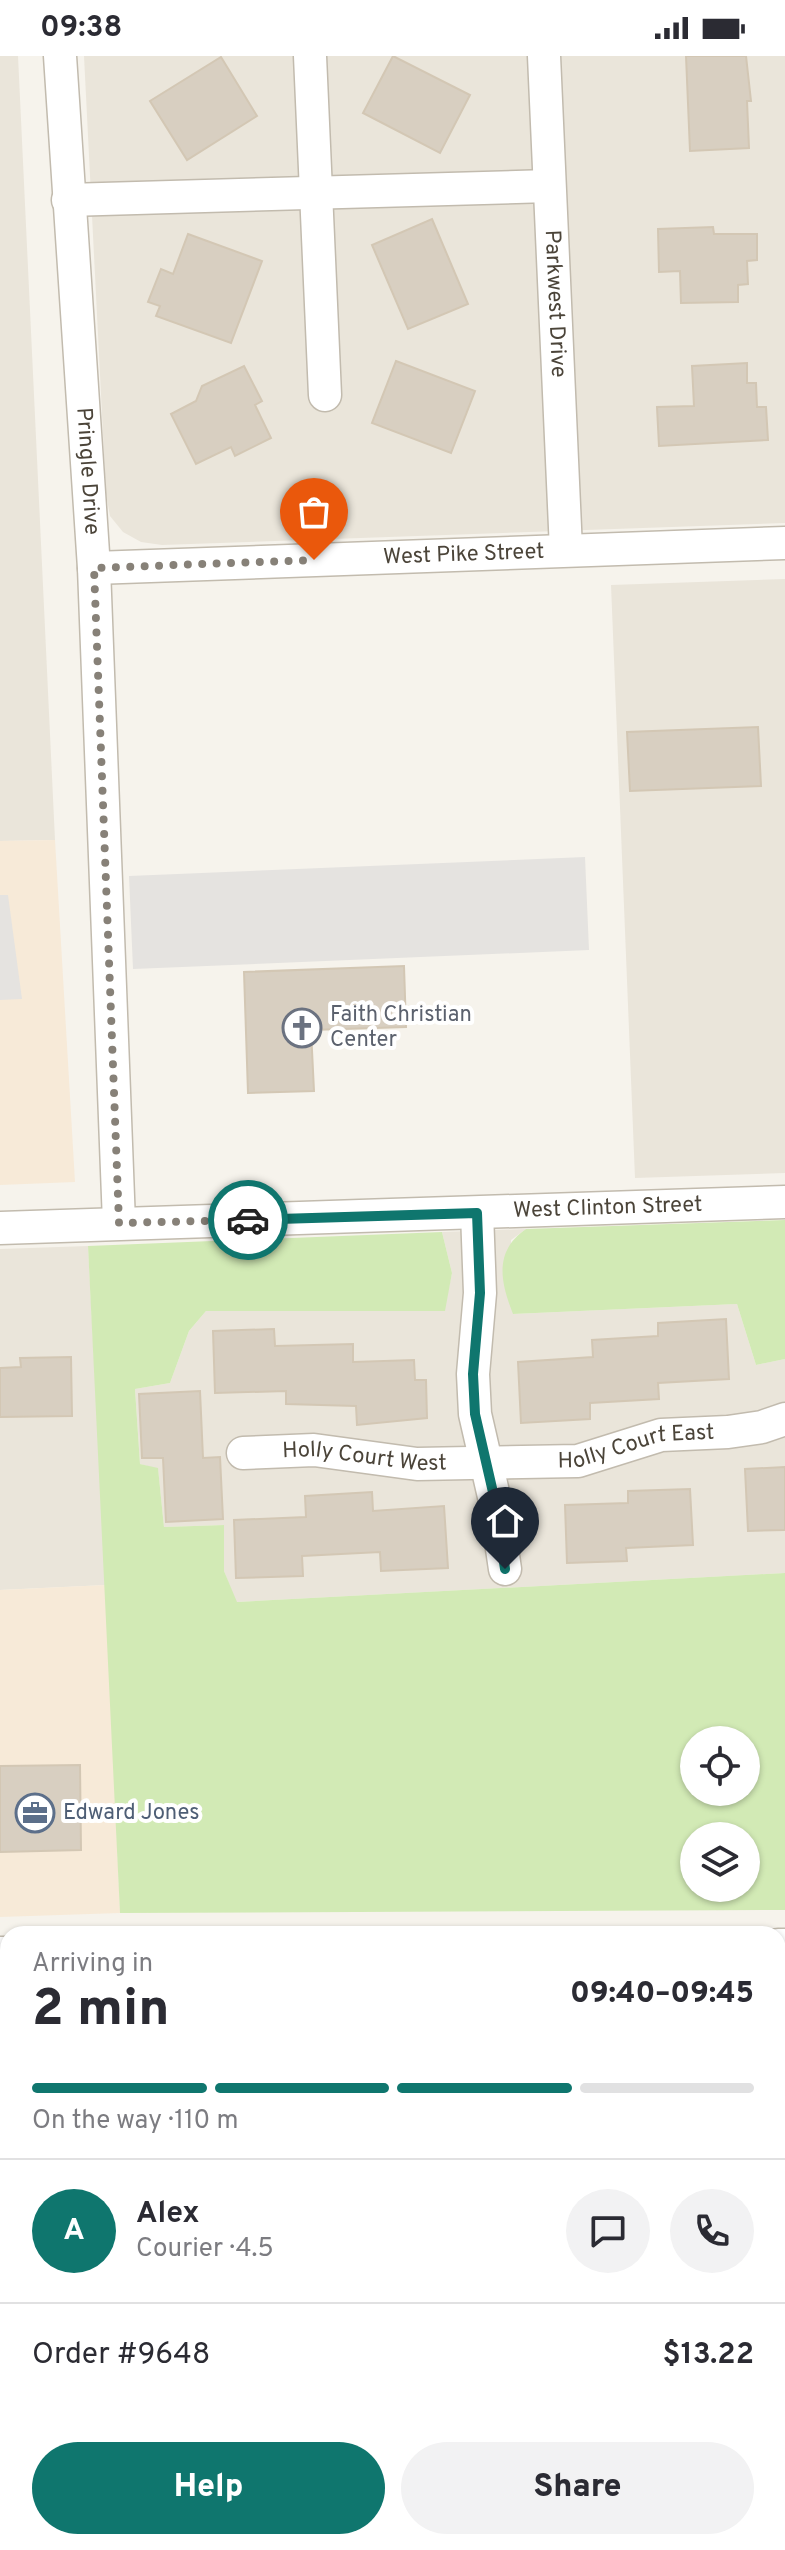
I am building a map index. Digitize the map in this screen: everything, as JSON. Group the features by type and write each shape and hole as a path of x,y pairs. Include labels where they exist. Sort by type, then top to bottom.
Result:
{"street":[{"name":"Pringle Drive","path":"60,56 94,568 119,1223"},
{"path":"310,56 325,395"},
{"name":"Parkwest Drive","path":"544,56 566,550"},
{"path":"68,200 549,186"},
{"name":"West Pike Street","path":"94,568 785,543"},
{"name":"West Clinton Street","path":"0,1228 785,1202"},
{"path":"477,1213 480,1293 473,1374 475,1414 495,1501 505,1569"},
{"name":"Holly Court East","path":"485,1464 578,1461 661,1435 728,1432 762,1427 785,1419"},
{"name":"Holly Court West","path":"243,1453 314,1450 417,1464 485,1464"}],"shaded area":[{"path":"0,56 18,56 55,840 0,841"},
{"path":"84,56 785,56 785,523 162,545 141,542 123,532 110,516 106,494"},
{"path":"785,579 785,1173 635,1178 611,585"},
{"path":"55,840 75,1182 0,1185 0,841"},
{"path":"585,857 589,950 133,969 129,876"},
{"path":"0,895 8,895 22,999 0,1000"},
{"path":"526,1229 511,1240 513,1314 737,1304 756,1365 785,1359 785,1573 236,1602 224,1571 224,1525 164,1527 158,1469 140,1464 135,1389 170,1383 189,1331 206,1311 444,1311 452,1273 442,1232"},
{"path":"88,1246 106,1585 0,1590 0,1249"},
{"path":"106,1585 120,1913 0,1917 0,1590"}],"green space":[{"path":"785,1220 785,1359 756,1365 737,1304 513,1314 505,1290 504,1257 526,1229"},
{"path":"442,1232 452,1273 445,1311 206,1311 189,1331 170,1383 135,1389 140,1464 158,1468 164,1527 224,1525 224,1571 237,1602 785,1573 785,1910 120,1913 88,1246"}],"building":[{"path":"393,56 470,95 440,153 363,113"},
{"path":"686,56 746,56 751,101 747,101 749,148 690,151"},
{"path":"221,57 257,116 187,160 150,101"},
{"path":"432,219 468,304 408,329 372,245"},
{"path":"713,227 714,234 757,234 757,260 747,261 748,284 738,285 738,302 681,303 680,271 659,272 658,229"},
{"path":"188,234 262,261 231,343 156,316 160,306 148,302 161,269 173,274"},
{"path":"396,361 475,391 451,453 372,423"},
{"path":"747,363 747,383 756,383 757,407 766,407 768,440 659,446 657,407 694,406 692,366"},
{"path":"244,366 262,401 255,405 271,438 235,456 231,447 196,464 171,414 196,401 202,386"},
{"path":"758,727 761,786 630,791 627,732"},
{"name":"Faith Christian Center","path":"404,966 406,1027 311,1030 314,1091 248,1093 244,972"},
{"path":"726,1319 729,1379 658,1383 659,1399 590,1403 590,1419 521,1423 518,1362 593,1357 592,1340 658,1336 658,1323"},
{"path":"274,1329 275,1346 353,1344 353,1362 414,1360 415,1380 426,1380 427,1418 357,1425 356,1406 286,1404 286,1391 215,1393 213,1331"},
{"path":"71,1357 72,1416 0,1417 0,1368 21,1367 20,1358"},
{"path":"200,1391 203,1458 220,1457 223,1519 166,1522 163,1458 142,1458 139,1394"},
{"path":"785,1467 785,1530 748,1531 745,1469"},
{"path":"690,1489 693,1545 626,1548 627,1561 567,1563 565,1505 628,1503 628,1491"},
{"path":"372,1492 373,1511 444,1506 448,1568 381,1571 380,1552 302,1556 303,1576 236,1578 234,1520 306,1517 305,1496"},
{"path":"80,1765 81,1850 0,1852 0,1766"}],"way so far":[{"path":"248,1220 119,1223 94,568 314,560"}],"place":[{"name":"Faith Christian Center","path":"302,1028"},
{"name":"Edward Jones","path":"35,1813"}],"route":[{"path":"248,1220 477,1213 480,1293 473,1374 475,1414 495,1501 505,1569"}]}
